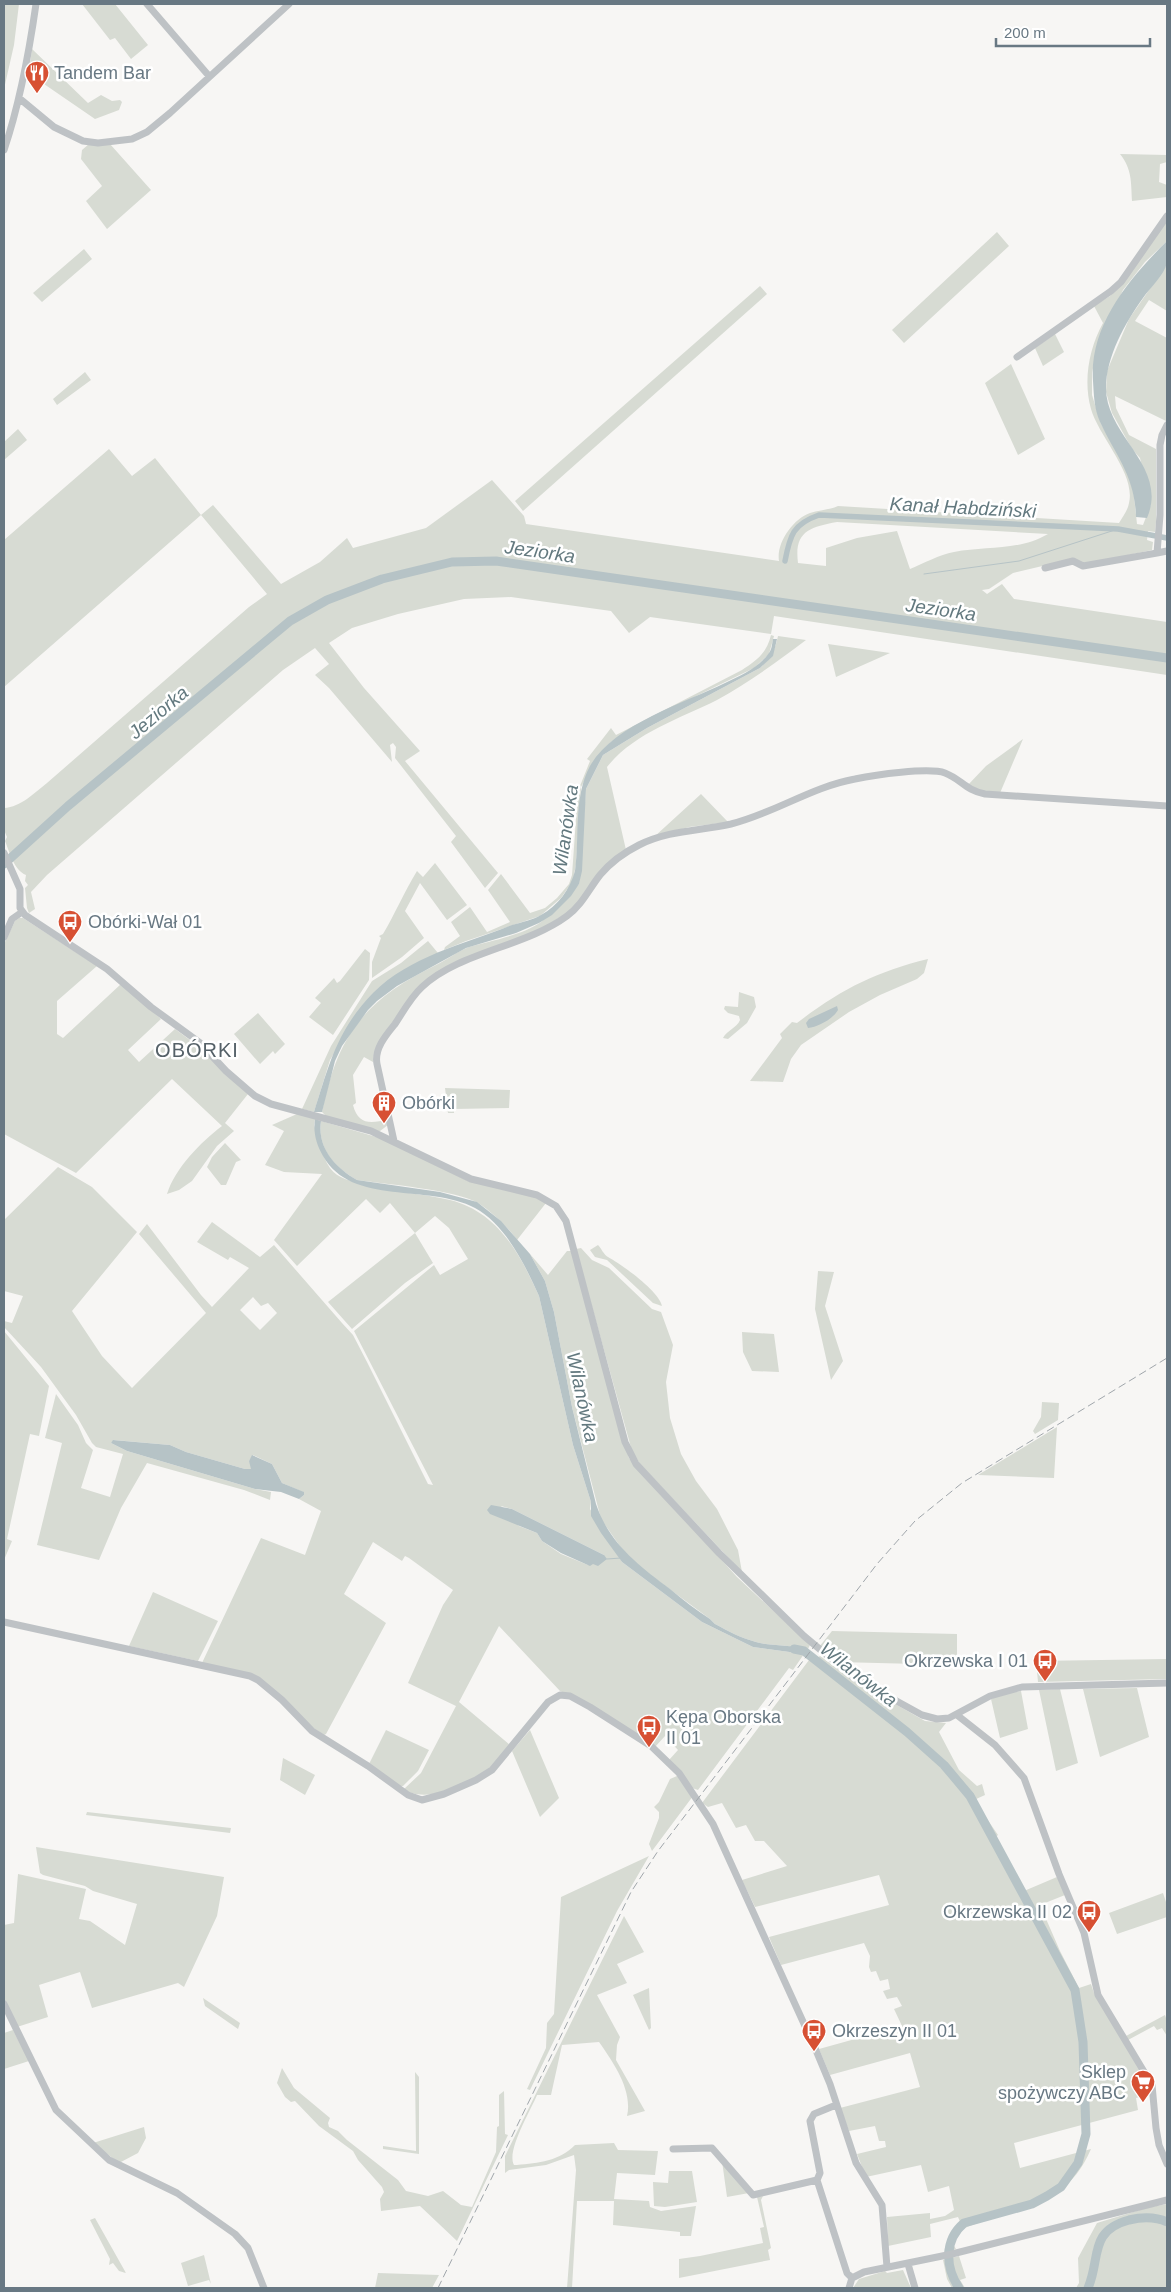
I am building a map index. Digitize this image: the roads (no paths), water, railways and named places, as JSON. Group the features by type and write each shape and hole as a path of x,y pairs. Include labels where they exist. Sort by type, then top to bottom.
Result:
{"street":[{"path":"4,150 19,98 30,46 36,4"},
{"path":"147,4 209,76"},
{"path":"19,98 65,134 90,142 116,142 132,139 146,132 289,4"},
{"path":"1017,357 1112,291 1121,282 1167,216"},
{"path":"1156,549 1160,445 1167,425"},
{"path":"1044,568 1073,561 1084,566 1156,549 1167,551"},
{"path":"394,1141 377,1064 377,1054 382,1043 415,994 430,980 455,966 529,937 566,917 579,907 600,876 612,863 646,842 671,833 731,824 831,784 857,778 933,770 946,773 967,789 985,794 1167,806"},
{"path":"4,853 21,891 20,908 22,912 37,924 107,969 151,1007 198,1042 254,1096 271,1104 371,1132 394,1141 471,1179 537,1195 556,1206 566,1221 625,1442 636,1464 719,1553 804,1636 847,1673 876,1691 926,1717 944,1719 957,1715 990,1696 1016,1688 1167,1683"},
{"path":"4,937 12,919 22,912"},
{"path":"4,1622 250,1676 258,1680 282,1700 312,1731 368,1766 408,1795 422,1800 444,1794 476,1780 492,1770 548,1702 558,1696 570,1696 602,1714 662,1756 679,1773 703,1807 726,1850 815,2048 856,2163 884,2210 887,2267"},
{"path":"957,1715 995,1745 1024,1778 1058,1874 1084,1933 1098,1995 1152,2085 1159,2145 1167,2164"},
{"path":"4,2004 56,2110 109,2160 177,2193 236,2234 248,2248 264,2288"},
{"path":"836,2104 814,2114 810,2119 820,2173 817,2180 847,2273 852,2278"},
{"path":"673,2149 712,2148 753,2195 817,2180"},
{"path":"849,2288 852,2278 864,2272 948,2255 1167,2200"},
{"path":"908,2264 915,2288"}],"waterway":[{"name":"Kanał Habdziński","path":"785,561 794,532 803,522 819,515 1118,529 1167,538"},
{"path":"924,574 1019,561 1118,529"},
{"name":"Jeziorka","path":"4,864 68,806 290,621 327,600 382,579 452,562 496,561 1167,658"},
{"path":"607,1559 621,1558"},
{"name":"Wilanówka","path":"794,1649 804,1651 907,1732 944,1765 970,1796 1075,1990 1083,2042 1086,2134 1078,2163 1061,2187 1047,2196 1032,2204 964,2223 957,2230 950,2246 949,2263 954,2280 959,2288"},
{"name":"Wilanówka","path":"1088,2288 1098,2247 1107,2231 1116,2225 1139,2218 1153,2218 1167,2222"}],"railway":[{"path":"438,2288 631,1892 658,1851 877,1564 915,1521 962,1483 1167,1358"}],"place":[{"name":"Tandem Bar","path":"37,94"},
{"name":"Obórki-Wał 01","path":"70,943"},
{"name":"Obórki","path":"384,1124"},
{"name":"Okrzewska I 01","path":"1045,1682"},
{"name":"Kępa Oborska II 01","path":"649,1748"},
{"name":"Okrzewska II 02","path":"1089,1933"},
{"name":"Okrzeszyn II 01","path":"814,2052"},
{"name":"Sklep spożywczy ABC","path":"1143,2103"}],"district":[{"name":"OBÓRKI","path":"197,1050"}]}
